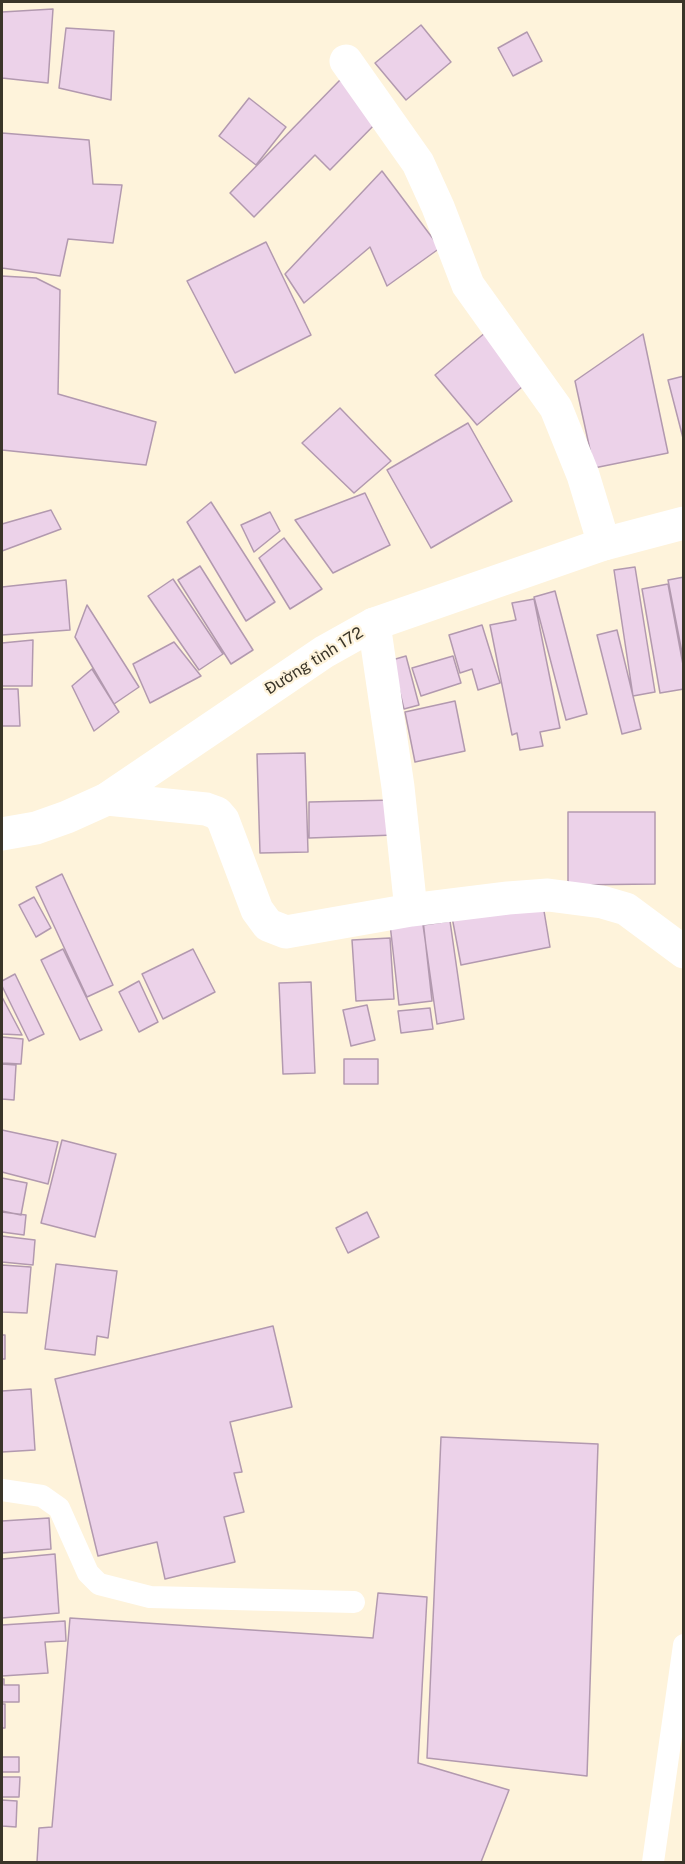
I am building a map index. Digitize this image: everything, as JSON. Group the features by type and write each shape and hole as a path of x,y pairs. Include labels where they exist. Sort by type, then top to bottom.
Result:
{"street":[{"path":"346,61 418,163 438,207 468,285 556,408 583,475 604,544"},
{"name":"Đường tỉnh 172","path":"2,834 36,828 107,800 324,652 374,624 604,544 684,523"},
{"path":"374,624 398,787 411,910"},
{"path":"107,800 206,809 217,813 223,820 257,910 268,925 286,932 411,910 548,895 602,902 626,909 684,952"}],"lane":[{"path":"2,1490 42,1496 59,1508 88,1573 99,1584 150,1597 354,1602"},
{"path":"653,1863 684,1645"}],"building":[{"path":"53,9 48,83 2,78 2,12"},
{"path":"421,25 451,62 406,100 375,63"},
{"path":"66,28 114,31 111,100 59,88"},
{"path":"527,32 542,61 513,76 498,48"},
{"path":"340,80 380,119 330,170 315,155 254,217 230,193"},
{"path":"249,98 286,127 256,165 219,136"},
{"path":"2,133 89,140 93,184 122,185 113,243 68,239 60,276 2,268"},
{"path":"382,171 440,248 387,286 370,247 304,303 285,274"},
{"path":"266,242 311,335 235,373 187,281"},
{"path":"2,276 36,278 60,290 58,394 156,422 146,465 2,450"},
{"path":"486,332 528,382 477,425 435,375"},
{"path":"643,334 668,453 594,468 575,381"},
{"path":"684,376 684,442 668,380"},
{"path":"340,408 391,461 354,493 302,443"},
{"path":"468,423 512,501 431,548 387,470"},
{"path":"365,493 390,545 333,573 295,520"},
{"path":"211,502 275,602 246,621 187,522"},
{"path":"51,510 61,529 2,551 2,524"},
{"path":"270,512 280,531 254,552 241,525"},
{"path":"284,538 322,589 290,609 259,558"},
{"path":"200,566 253,650 231,664 178,580"},
{"path":"635,567 655,692 633,696 614,570"},
{"path":"684,577 684,663 668,580"},
{"path":"173,579 223,654 199,670 148,596"},
{"path":"66,580 70,630 2,635 2,587"},
{"path":"668,584 684,670 684,689 660,693 642,589"},
{"path":"555,591 587,714 566,720 534,597"},
{"path":"534,599 560,728 540,732 543,746 520,750 517,733 512,735 490,625 516,620 512,603"},
{"path":"87,605 139,687 114,704 75,637"},
{"path":"482,625 500,683 478,690 472,669 460,673 449,635"},
{"path":"617,630 641,729 622,734 597,635"},
{"path":"33,640 32,686 2,686 2,643"},
{"path":"174,642 201,676 150,703 133,664"},
{"path":"406,656 419,705 404,709 392,660"},
{"path":"453,656 461,683 421,696 412,668"},
{"path":"92,669 119,712 94,731 72,686"},
{"path":"2,689 18,689 20,726 2,726"},
{"path":"455,701 465,751 415,762 405,712"},
{"path":"305,753 308,852 260,853 257,754"},
{"path":"394,800 395,835 309,838 309,802"},
{"path":"568,812 655,812 655,884 568,885"},
{"path":"62,874 113,985 87,997 36,887"},
{"path":"34,897 51,928 36,937 19,905"},
{"path":"542,899 550,947 461,965 452,917"},
{"path":"423,920 432,1001 399,1005 390,924"},
{"path":"450,921 464,1019 437,1024 423,925"},
{"path":"390,938 394,999 356,1001 352,940"},
{"path":"63,949 102,1030 80,1040 41,960"},
{"path":"193,949 215,992 163,1019 142,974"},
{"path":"15,974 44,1034 29,1041 2,986 2,981"},
{"path":"139,981 158,1022 139,1032 119,992"},
{"path":"311,982 315,1073 283,1074 279,983"},
{"path":"2,997 22,1035 2,1034"},
{"path":"367,1005 375,1040 351,1046 343,1010"},
{"path":"430,1008 433,1029 401,1033 398,1011"},
{"path":"2,1037 23,1039 21,1064 2,1063"},
{"path":"344,1059 378,1059 378,1084 344,1084"},
{"path":"2,1064 16,1065 14,1100 2,1099"},
{"path":"2,1130 58,1142 48,1184 2,1172"},
{"path":"62,1140 116,1154 95,1237 41,1223"},
{"path":"2,1178 27,1183 21,1215 2,1211"},
{"path":"2,1212 26,1215 24,1235 2,1232"},
{"path":"367,1212 379,1237 348,1253 336,1228"},
{"path":"2,1236 35,1240 33,1265 2,1262"},
{"path":"56,1264 117,1271 108,1338 97,1336 95,1355 45,1349"},
{"path":"2,1265 31,1267 27,1313 2,1312"},
{"path":"273,1326 292,1407 230,1422 242,1472 234,1473 244,1512 224,1517 235,1562 165,1579 157,1542 98,1556 55,1379"},
{"path":"2,1335 5,1335 5,1359 2,1359"},
{"path":"31,1389 35,1450 2,1452 2,1391"},
{"path":"441,1437 598,1444 587,1776 427,1758"},
{"path":"49,1518 51,1549 2,1553 2,1521"},
{"path":"55,1554 59,1613 2,1618 2,1559"},
{"path":"378,1593 427,1597 418,1763 509,1790 481,1862 37,1862 39,1828 52,1827 70,1618 373,1638"},
{"path":"65,1621 66,1641 45,1642 48,1673 2,1676 2,1625"},
{"path":"2,1679 4,1679 4,1685 19,1685 19,1702 2,1702"},
{"path":"2,1704 5,1704 5,1728 2,1728"},
{"path":"2,1757 19,1757 19,1772 2,1772"},
{"path":"2,1777 20,1777 19,1797 2,1797"},
{"path":"2,1800 17,1801 16,1827 2,1826"}]}
